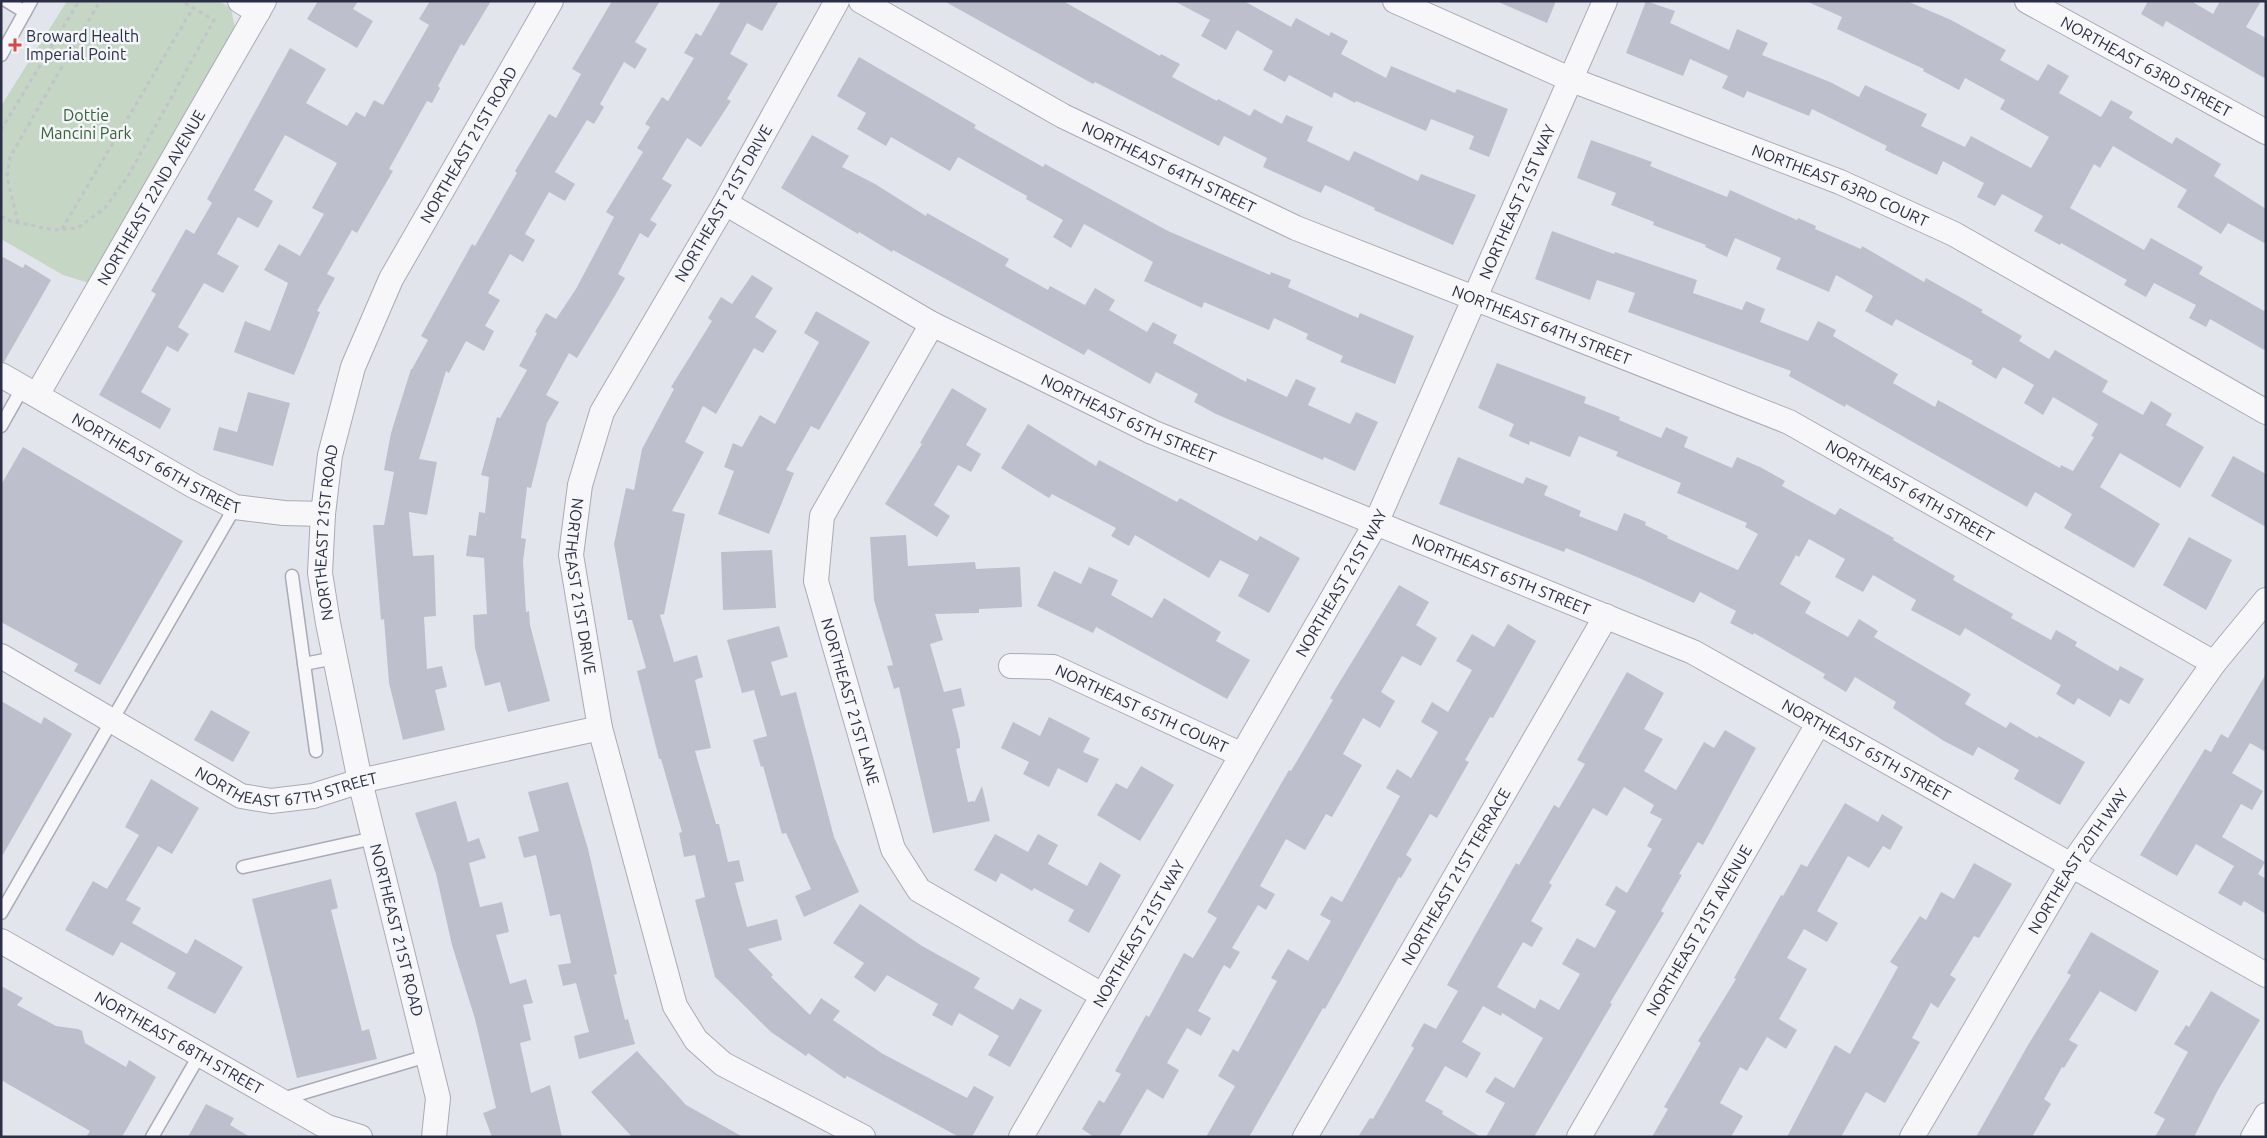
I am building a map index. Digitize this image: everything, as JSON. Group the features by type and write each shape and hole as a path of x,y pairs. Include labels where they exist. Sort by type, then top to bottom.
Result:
{"street":[{"name":"NORTHEAST 21ST ROAD","path":"434,1137 438,1098 360,781 335,658 320,573 323,514 330,455 353,368 391,279 551,1"},
{"name":"NORTHEAST 21ST DRIVE","path":"837,1 724,203 602,412 580,485 571,555 600,728 675,1006 696,1040 723,1064 863,1137"},
{"name":"NORTHEAST 64TH STREET","path":"861,1 1062,116 1296,228 1789,422 2214,663"},
{"name":"NORTHEAST 63RD COURT","path":"1395,1 1572,80 1840,182 1954,234 2266,412"},
{"name":"NORTHEAST 21ST WAY","path":"1021,1137 1376,523 1572,80 1605,1"},
{"name":"NORTHEAST 63RD STREET","path":"2027,1 2266,132"},
{"name":"NORTHEAST 22ND AVENUE","path":"30,391 254,5"},
{"name":"NORTHEAST 65TH STREET","path":"724,203 932,324 1152,432 1693,652 2266,975"},
{"name":"NORTHEAST 21ST LANE","path":"932,324 822,516 816,581 893,850 919,890 1102,995"},
{"name":"NORTHEAST 66TH STREET","path":"1,374 194,486 235,507 284,513 323,514"},
{"name":"NORTHEAST 20TH WAY","path":"1912,1137 2072,864 2214,663 2266,600"},
{"name":"NORTHEAST 21ST TERRACE","path":"1305,1137 1606,616"},
{"name":"NORTHEAST 67TH STREET","path":"1,656 242,796 271,801 313,796 360,781 600,728"},
{"name":"NORTHEAST 65TH COURT","path":"1011,666 1053,667 1242,754"},
{"name":"NORTHEAST 21ST AVENUE","path":"1579,1137 1818,724"},
{"name":"NORTHEAST 68TH STREET","path":"1,940 327,1127 360,1137"},
{"path":"2253,1137 2266,1115"}],"lane":[{"path":"1,55 28,7 7,1"},
{"path":"1,426 30,391"},
{"path":"1,913 114,721 235,507"},
{"path":"292,576 316,751"},
{"path":"304,664 335,658"},
{"path":"243,867 374,838"},
{"path":"152,1137 200,1054"},
{"path":"278,1100 427,1056"}],"path":[{"path":"1,130 79,1"},
{"path":"18,222 7,177 10,157 100,1"},
{"path":"1,216 18,222 62,229 78,228 105,208 128,176 214,20 182,1"},
{"path":"62,229 193,8"}],"green space":[{"name":"Dottie Mancini Park","path":"67,1 219,1 231,8 235,29 89,283 63,275 1,239 1,106"}],"building":[{"path":"318,1 358,1 353,9 373,21 357,48 307,19"},
{"path":"430,1 491,1 464,46 461,44 438,86 440,88 432,103 427,101 389,169 393,171 357,233 352,230 327,274 335,278 317,311 320,312 294,375 234,352 245,321 270,331 288,283 264,270 279,244 300,256 324,214 312,208 337,163 285,135 254,190 273,201 258,228 238,217 217,254 239,266 223,293 204,283 178,327 189,334 178,352 167,346 141,392 171,409 160,429 99,395 156,294 151,291 186,229 194,234 212,203 207,199 290,48 326,69 306,103 347,126 356,112 365,117 374,100 383,105 429,25 419,19"},
{"path":"612,1 660,1 635,42 647,49 635,69 624,62 600,104 604,107 594,124 587,120 555,172 575,184 565,201 549,192 525,234 535,240 523,262 510,254 488,293 500,300 485,326 494,331 484,351 466,341 449,373 446,371 419,459 437,462 427,515 409,512 413,556 434,555 436,616 424,617 427,669 442,666 447,687 435,690 445,730 403,740 389,683 384,619 381,620 373,525 384,525 394,472 384,470 391,433 411,369 428,340 421,336 472,244 475,246 517,173 515,171 549,114 556,118 581,74 572,69"},
{"path":"721,1 779,1 762,31 747,23 730,54 748,64 727,99 731,101 701,147 687,138 662,179 672,185 650,220 657,224 648,238 640,233 618,274 625,278 613,299 577,358 569,353 546,395 559,402 547,423 531,488 527,487 521,538 526,539 523,561 526,612 529,611 530,625 550,701 508,712 500,682 485,686 475,648 473,615 487,614 484,558 466,556 469,535 476,536 479,512 485,513 489,477 481,475 497,417 500,418 527,370 519,366 546,313 556,319 576,289 614,217 606,212 643,152 637,148 650,127 645,124 662,97 668,101 694,58 684,53 696,33 701,36"},
{"path":"944,1 1063,1 1160,56 1161,54 1180,64 1172,77 1217,101 1218,99 1250,116 1254,109 1282,124 1286,115 1313,127 1307,141 1349,161 1354,151 1418,181 1421,174 1476,195 1453,245 1374,210 1375,208 1325,185 1321,193 1263,167 1267,158 1224,136 1219,146 1095,82 1093,84"},
{"path":"1174,1 1244,1 1291,27 1296,18 1329,36 1331,32 1348,41 1341,54 1386,78 1391,66 1455,93 1457,89 1508,109 1489,157 1469,149 1474,136 1431,119 1426,131 1356,101 1355,103 1334,92 1332,98 1289,75 1285,82 1263,70 1273,51 1237,30 1226,50 1201,36 1210,20"},
{"path":"1496,1 1556,1 1547,23"},
{"path":"1646,1 1675,11 1670,23 1729,50 1737,29 1768,43 1762,55 1830,82 1859,97 1865,85 1927,114 1921,126 1965,147 1971,136 2031,168 2049,137 2000,109 2005,100 1965,78 1959,90 1923,71 1924,69 1837,29 1842,17 1806,1 1907,1 1951,20 2006,50 2000,60 2038,81 2048,64 2069,76 2059,93 2101,117 2111,100 2133,112 2129,118 2172,144 2176,137 2221,164 2214,176 2266,209 2266,244 2228,223 2221,234 2177,207 2187,190 2113,146 2100,168 2094,164 2070,208 2144,250 2151,238 2203,267 2199,274 2266,312 2266,351 2210,319 2206,327 2189,318 2196,305 2154,283 2146,297 2124,285 2127,280 2061,243 2060,245 2034,231 2043,216 2002,194 1995,206 1977,197 1984,183 1943,161 1937,175 1885,150 1887,146 1812,109 1809,116 1747,91 1744,98 1722,88 1728,76 1690,59 1683,76 1626,53"},
{"path":"2148,1 2191,1 2213,14 2220,1 2261,1 2246,27 2266,38 2266,79 2166,21 2163,27 2141,14"},
{"path":"859,57 976,125 974,128 1043,167 1045,164 1168,231 1270,275 1271,272 1291,280 1288,287 1358,318 1360,313 1414,336 1395,384 1340,362 1343,356 1306,339 1308,334 1274,318 1269,330 1204,302 1202,308 1144,281 1153,262 1084,224 1071,248 1053,237 1063,220 1026,199 1027,196 958,157 950,171 891,137 886,146 857,129 866,113 837,96"},
{"path":"812,135 849,156 842,167 875,184 926,216 927,213 1009,259 1005,266 1048,290 1050,286 1085,305 1095,288 1115,300 1109,310 1147,332 1153,322 1177,335 1173,343 1246,382 1247,378 1287,397 1296,379 1316,388 1308,405 1350,424 1356,412 1378,422 1355,471 1324,457 1323,460 1216,414 1194,402 1198,394 1156,372 1150,384 1088,349 1084,355 893,250 892,252 859,232 858,234 781,188"},
{"path":"1591,140 1652,162 1650,166 1727,197 1730,190 1797,220 1798,218 1816,226 1815,229 1861,249 1862,246 1924,282 1926,278 1983,310 1981,312 2022,336 2019,341 2049,359 2055,350 2108,381 2102,392 2143,415 2151,401 2172,414 2166,425 2204,447 2180,488 2120,453 2100,487 2160,524 2134,568 2064,528 2072,514 2035,492 2027,507 1846,404 1845,407 1789,376 1791,371 1628,312 1635,293 1597,280 1590,300 1535,279 1552,231 1614,254 1615,252 1697,280 1693,293 1742,310 1746,301 1765,309 1760,322 1808,341 1818,321 1836,330 1833,336 1898,374 1893,383 1935,407 1938,400 2060,468 2061,465 2073,471 2094,437 2091,436 2098,424 2053,397 2043,415 2024,403 2034,385 2003,367 1996,379 1971,364 1973,361 1896,319 1892,326 1865,311 1873,296 1836,275 1829,292 1776,269 1781,258 1735,238 1727,257 1705,247 1706,245 1653,225 1654,222 1611,205 1616,193 1577,178"},
{"path":"1,256 23,268 25,264 51,280 4,362 1,361"},
{"path":"752,275 773,288 755,317 777,331 763,353 754,348 716,414 703,406 685,442 704,452 672,511 685,514 664,614 660,615 674,662 697,655 703,677 695,680 711,748 695,751 716,824 719,824 728,862 739,860 744,881 735,883 747,927 777,919 782,940 748,949 773,975 771,977 810,1015 821,998 840,1011 833,1020 883,1054 967,1098 974,1086 994,1097 972,1137 959,1137 847,1076 845,1079 808,1053 806,1056 771,1032 715,977 695,900 705,897 695,855 684,857 679,833 682,832 661,759 659,759 637,671 646,668 632,620 628,620 614,544 626,488 634,490 642,449 674,389 671,387 712,321 708,318 721,297 732,304"},
{"path":"816,311 870,342 819,430 811,426 786,470 794,473 769,534 718,514 734,471 724,467 733,443 742,447 760,415 775,424 819,342 804,333"},
{"path":"1497,363 1586,397 1584,403 1620,417 1619,420 1661,438 1666,427 1688,437 1684,447 1732,468 1737,457 1762,468 1785,481 1782,486 1835,515 1840,508 1894,538 1893,540 1955,576 1953,580 2013,614 2011,618 2051,640 2056,630 2077,642 2075,646 2118,671 2120,666 2144,679 2129,704 2120,699 2110,717 2078,698 2074,705 2056,694 2061,685 1965,628 1960,636 1911,610 1916,600 1873,575 1863,592 1835,577 1845,559 1809,539 1799,557 1796,555 1780,584 1811,602 1805,613 1848,637 1859,619 1878,631 1874,637 1971,694 1965,704 2006,728 2010,722 2085,762 2060,805 2014,779 2019,770 1978,747 1973,756 1944,741 1893,708 1896,702 1855,677 1846,692 1823,678 1825,674 1754,633 1753,635 1730,623 1736,611 1700,592 1694,603 1566,548 1564,552 1439,504 1458,457 1523,484 1526,477 1548,486 1544,495 1581,511 1579,516 1617,531 1624,513 1646,522 1645,525 1668,536 1667,538 1738,570 1758,534 1745,527 1747,523 1677,493 1681,483 1616,456 1618,452 1579,436 1570,457 1530,441 1529,445 1509,436 1514,424 1478,408"},
{"path":"952,388 987,409 966,445 981,454 971,472 958,465 934,505 950,516 937,537 885,504 922,444 920,443"},
{"path":"248,392 290,403 273,466 213,450 219,427 237,432"},
{"path":"1028,424 1096,466 1099,460 1177,502 1180,498 1257,541 1260,536 1300,558 1269,613 1238,596 1249,575 1220,560 1209,578 1135,535 1129,546 1111,536 1116,528 1052,494 1049,498 1001,468"},
{"path":"23,447 183,541 100,685 74,671 78,664 1,622 1,485"},
{"path":"2233,456 2266,474 2266,527 2211,496"},
{"path":"906,535 908,566 975,562 976,569 1020,567 1022,607 979,609 979,613 935,614 943,640 930,644 944,692 961,688 965,706 952,709 960,741 960,748 956,749 968,802 974,801 974,803 982,786 990,821 933,833 899,687 894,689 887,666 893,665 874,600 870,537"},
{"path":"2189,537 2232,560 2206,610 2163,585"},
{"path":"772,550 776,608 723,610 721,552"},
{"path":"1089,567 1118,580 1111,595 1152,618 1164,598 1221,632 1216,641 1250,660 1227,699 1096,627 1093,633 1037,606 1054,571 1081,584"},
{"path":"1399,585 1429,602 1416,625 1437,638 1421,666 1402,656 1381,692 1395,701 1380,728 1363,718 1343,754 1362,765 1332,817 1326,814 1305,850 1286,839 1260,886 1275,894 1266,910 1258,905 1232,948 1240,952 1230,969 1224,965 1198,1011 1211,1018 1201,1036 1187,1028 1167,1063 1179,1070 1163,1099 1147,1089 1119,1137 1094,1137 1082,1129 1099,1100 1104,1103 1121,1074 1115,1071 1146,1015 1149,1017 1184,953 1193,958 1217,918 1207,912 1289,770 1291,771 1333,700 1330,698"},
{"path":"1508,624 1536,641 1493,718 1490,717 1465,760 1469,762 1437,818 1430,814 1406,855 1412,859 1401,878 1399,877 1325,1009 1323,1008 1249,1137 1206,1137 1235,1086 1218,1076 1233,1049 1238,1052 1277,981 1271,978 1288,949 1308,961 1331,921 1320,915 1331,896 1342,902 1400,796 1386,788 1397,769 1411,778 1438,732 1421,722 1432,702 1448,712 1472,670 1456,661 1472,634 1494,647"},
{"path":"779,626 788,657 771,662 781,696 796,692 834,837 859,892 804,917 795,896 811,889 786,833 782,834 763,766 761,767 753,740 767,736 754,690 742,693 727,640"},
{"path":"1627,672 1664,693 1644,729 1663,739 1644,771 1676,790 1704,742 1714,748 1725,730 1756,748 1703,845 1698,842 1679,874 1682,875 1661,911 1664,913 1610,1003 1612,1004 1534,1137 1486,1137 1505,1103 1485,1092 1495,1077 1514,1088 1543,1038 1502,1013 1501,1016 1483,1006 1462,1042 1481,1053 1467,1078 1445,1066 1425,1101 1443,1111 1442,1114 1481,1137 1358,1137 1370,1118 1373,1119 1414,1048 1411,1046 1424,1023 1436,1029 1458,991 1447,985 1516,863 1519,865 1554,805 1559,808 1585,764 1577,760","holes":["1624,787 1654,805 1650,813 1662,819 1647,846 1652,849 1627,893 1616,886 1605,905 1616,911 1595,948 1577,938 1562,964 1580,974 1559,1010 1540,999 1535,1009 1497,987 1523,942 1532,947 1543,928 1531,921 1552,885 1549,883 1593,808 1607,816"]},
{"path":"2266,674 2266,752 2250,743 2232,773 2263,791 2252,810 2241,804 2222,837 2265,862 2258,874 2266,879 2266,914 2244,901 2241,906 2218,893 2234,866 2196,844 2177,876 2140,855 2205,749 2211,752 2221,734 2228,738"},
{"path":"1,701 41,724 44,717 72,734 1,858"},
{"path":"211,710 250,732 233,762 194,740"},
{"path":"1049,717 1090,738 1083,752 1099,759 1087,783 1058,768 1049,787 1023,774 1029,762 1001,748 1013,722 1040,736"},
{"path":"1141,766 1174,785 1140,841 1097,815 1116,783 1127,789"},
{"path":"151,779 199,808 172,854 158,846 126,900 141,908 132,923 187,954 195,939 243,967 215,1014 167,988 176,973 121,942 113,956 65,930 93,881 107,889 139,835 125,827"},
{"path":"568,782 588,849 617,974 614,975 625,1020 628,1019 635,1044 579,1059 574,1036 589,1032 576,983 563,986 558,965 571,963 560,914 550,916 536,855 524,858 518,837 539,831 528,792"},
{"path":"456,801 468,842 479,838 486,858 469,863 480,907 502,902 509,932 496,935 510,984 526,979 533,1003 523,1005 531,1040 520,1043 531,1093 550,1085 562,1137 492,1137 483,1113 496,1108 475,1019 452,945 436,874 415,813"},
{"path":"1845,803 1878,822 1882,814 1903,827 1890,850 1883,846 1869,868 1848,856 1817,911 1838,923 1827,942 1804,929 1787,958 1807,969 1779,1019 1797,1030 1786,1049 1767,1037 1747,1071 1740,1067 1720,1103 1743,1116 1731,1137 1652,1137 1668,1109 1664,1107 1701,1043 1698,1041 1736,979 1734,978 1781,895 1783,896 1801,864 1807,867"},
{"path":"995,834 1028,852 1038,834 1058,845 1048,864 1087,886 1100,862 1121,875 1089,933 1068,921 1074,910 1034,888 1032,891 1001,873 996,882 974,870"},
{"path":"1974,863 2012,884 1979,938 1974,936 1950,975 1956,979 1938,1008 1931,1003 1912,1038 1920,1042 1885,1103 1866,1092 1841,1137 1787,1137 1835,1045 1850,1054 1898,967 1890,962 1920,916 1926,920 1941,892 1954,899"},
{"path":"331,879 338,908 331,910 362,1031 369,1029 377,1059 297,1078 252,899"},
{"path":"860,904 922,946 980,978 974,988 1013,1010 1020,998 1042,1010 1010,1067 988,1055 999,1036 959,1013 952,1026 932,1015 938,1004 887,975 875,992 854,977 864,963 833,943"},
{"path":"2091,932 2159,971 2136,1012 2100,991 2069,1040 2078,1045 2064,1068 2062,1067 2044,1099 2051,1104 2032,1137 1976,1137 2028,1045 2071,975 2067,973"},
{"path":"1,986 23,998 17,1005 56,1026 82,1031 85,1043 126,1067 129,1060 156,1077 122,1137 86,1137 90,1131 1,1080"},
{"path":"2211,991 2260,1020 2218,1090 2194,1137 2155,1137 2165,1119 2154,1113 2188,1052 2174,1044 2186,1025 2189,1027"},
{"path":"637,1051 686,1105 743,1137 632,1137 591,1092"},
{"path":"206,1104 234,1118 230,1125 250,1137 188,1137"}],"place":[{"name":"Broward Health Imperial Point","path":"15,45"}]}
